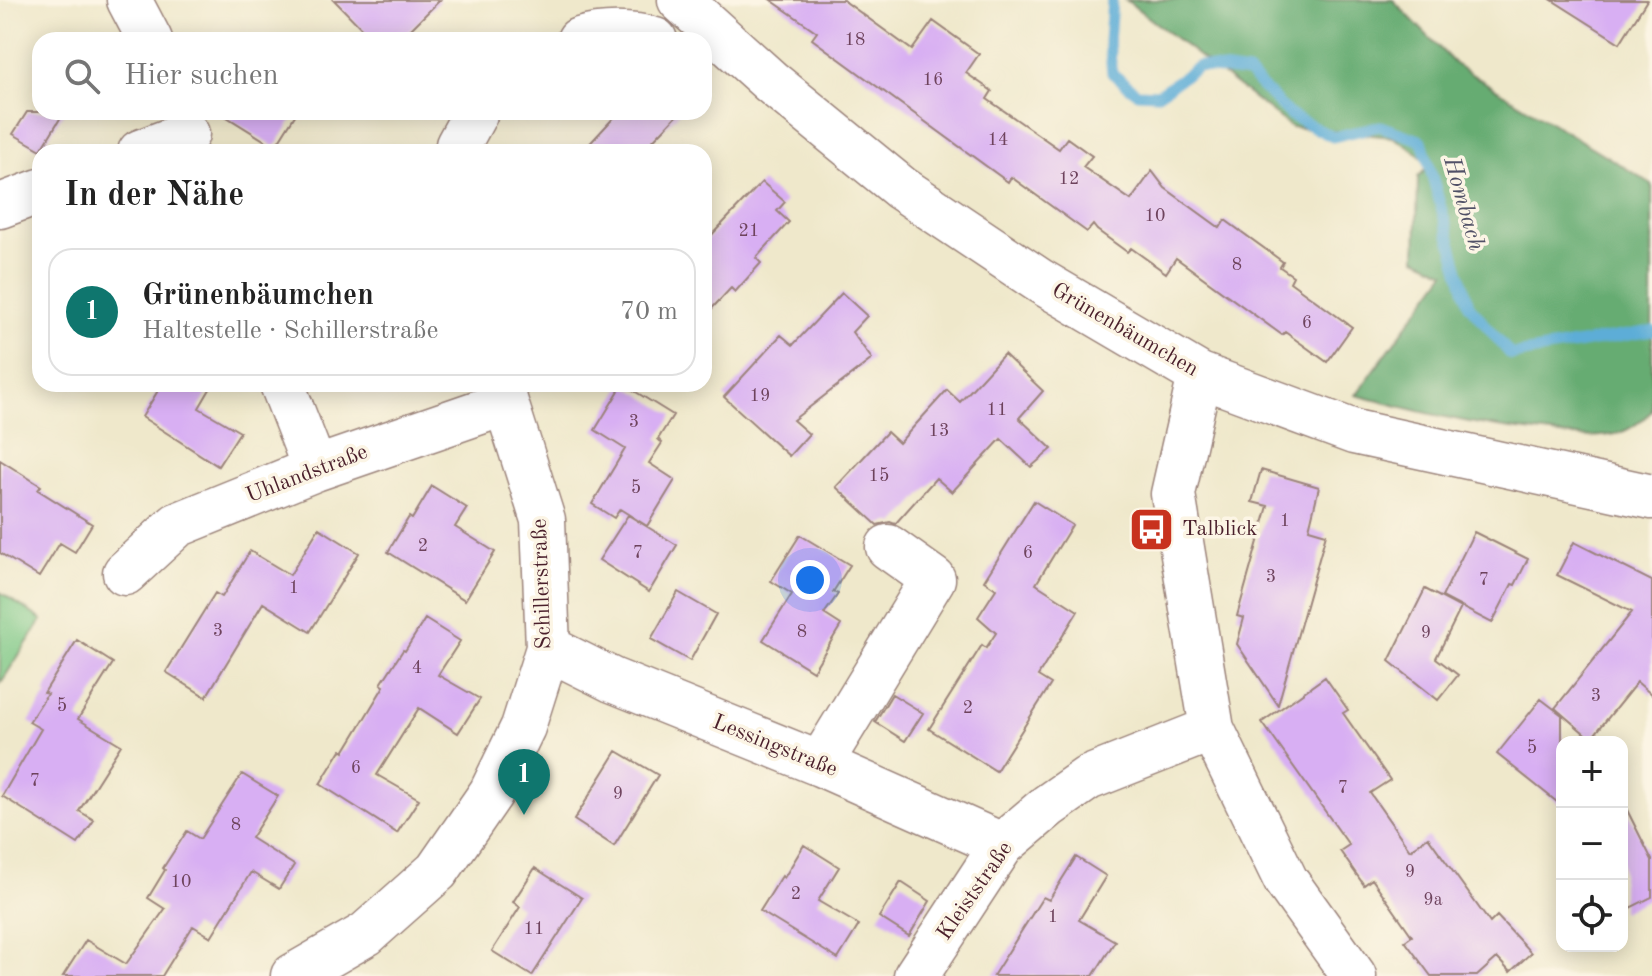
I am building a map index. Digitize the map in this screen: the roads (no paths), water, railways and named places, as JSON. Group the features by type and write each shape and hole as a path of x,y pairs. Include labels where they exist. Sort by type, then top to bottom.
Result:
{"street":[{"path":"129,0 146,32"},
{"name":"Grünenbäumchen","path":"680,0 771,82 901,188 1040,281 1200,375 1354,432 1652,497"},
{"path":"612,32 643,25"},
{"path":"712,58 771,82"},
{"path":"459,144 472,120"},
{"path":"159,144 186,133"},
{"path":"0,206 32,194"},
{"path":"1200,375 1173,494 1212,729 1286,881 1354,976"},
{"path":"285,392 315,469"},
{"name":"Uhlandstraße","path":"125,573 177,525 503,394"},
{"name":"Schillerstraße","path":"293,976 366,934 437,871 491,793 523,727 548,648 543,520 503,394"},
{"path":"820,764 933,579 888,547"},
{"name":"Lessingstraße","path":"548,648 612,680 820,764 1002,845"},
{"name":"Kleiststraße","path":"916,976 1002,845 1048,806 1088,778 1212,729"}],"waterway":[{"name":"Hombach","path":"1112,0 1109,42 1112,73 1137,93 1158,94 1199,66 1248,73 1290,115 1333,137 1380,126 1422,141 1469,305 1511,355 1652,331"}],"place":[{"name":"Talblick","path":"1151,529"},
{"name":"Grünenbäumchen","path":"524,815"}]}
